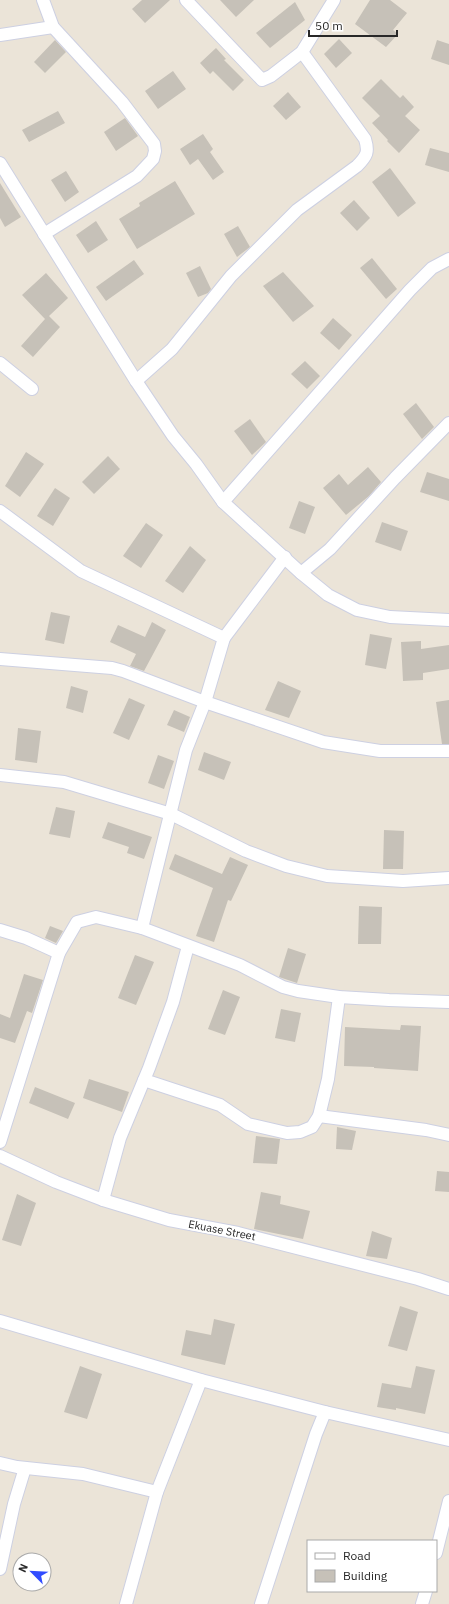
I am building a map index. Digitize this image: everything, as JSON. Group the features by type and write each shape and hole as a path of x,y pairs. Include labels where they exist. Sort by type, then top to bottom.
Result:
{"street":[{"path":"43,0 52,27 122,102 154,144 155,151 153,159 137,176 44,234"},
{"path":"186,0 262,80 271,76 302,52 334,0"},
{"path":"0,35 52,27"},
{"path":"136,381 172,349 231,276 297,210 357,166 365,158 368,148 365,139 302,52"},
{"path":"0,163 136,381 173,436 196,464 222,502 285,557 301,573 328,595 357,610 390,617 449,620"},
{"path":"222,502 410,290 432,268 449,259"},
{"path":"0,363 32,389"},
{"path":"301,573 330,549 395,478 449,423"},
{"path":"0,511 81,571 224,638"},
{"path":"142,928 186,750 204,702 224,638 285,557"},
{"path":"0,659 112,668 204,702 323,742 380,751 449,751"},
{"path":"0,775 64,782 171,814 246,851 286,866 327,876 403,881 449,878"},
{"path":"0,1142 59,953 77,922 85,919 96,917 142,928 240,965 283,987 298,991 339,996 449,1002"},
{"path":"0,930 26,938 59,953"},
{"path":"103,1200 120,1138 144,1080 173,1002 188,946"},
{"path":"144,1080 220,1105 248,1124 287,1133 300,1132 312,1126 318,1116 328,1079 339,996"},
{"path":"318,1116 426,1130 449,1135"},
{"name":"Ekuase Street","path":"0,1156 56,1182 103,1200 169,1220 238,1232 418,1279 449,1289"},
{"path":"0,1321 201,1380 325,1412 449,1440"},
{"path":"126,1604 157,1492 201,1380"},
{"path":"261,1604 316,1434 325,1412"},
{"path":"0,1463 25,1468 84,1474 157,1492"},
{"path":"0,1570 12,1512 25,1468"},
{"path":"437,1549 449,1501"},
{"path":"422,1604 426,1592"}],"building":[{"path":"142,0 170,0 145,23 132,9"},
{"path":"220,0 254,0 236,17"},
{"path":"370,0 390,0 407,13 393,30 398,34 386,47 355,24"},
{"path":"295,2 305,20 270,48 256,33"},
{"path":"339,39 352,53 336,68 324,54"},
{"path":"55,40 66,52 45,73 34,62"},
{"path":"437,40 449,44 449,65 431,59"},
{"path":"216,48 226,59 224,60 244,80 233,91 213,71 210,74 200,63"},
{"path":"173,71 186,89 158,109 145,91"},
{"path":"381,79 400,98 403,95 414,107 405,116 420,130 399,153 372,123 380,116 362,98"},
{"path":"288,92 301,107 286,120 273,106"},
{"path":"58,111 65,123 29,142 22,130"},
{"path":"125,118 138,136 116,151 104,132"},
{"path":"203,134 213,149 210,152 224,172 213,180 198,159 190,165 180,149"},
{"path":"430,148 449,153 449,172 425,165"},
{"path":"390,168 416,203 398,217 372,182"},
{"path":"66,171 79,192 65,202 51,180"},
{"path":"175,181 195,214 137,249 119,219 140,206 139,203"},
{"path":"0,183 21,217 5,227 0,218"},
{"path":"354,200 370,218 357,231 340,213"},
{"path":"96,221 108,240 88,253 76,235"},
{"path":"238,226 250,247 237,257 224,234"},
{"path":"372,258 397,289 386,299 360,268"},
{"path":"134,260 144,274 106,301 96,287"},
{"path":"200,266 211,289 208,293 198,297 186,273"},
{"path":"283,272 314,306 293,322 263,286"},
{"path":"46,273 68,298 49,316 60,327 33,357 21,346 45,319 22,295"},
{"path":"333,318 352,335 339,350 320,333"},
{"path":"305,361 320,376 307,389 291,374"},
{"path":"416,403 434,427 422,439 403,414"},
{"path":"250,419 266,442 252,455 234,431"},
{"path":"26,452 44,464 20,497 5,486"},
{"path":"108,456 120,469 94,494 82,482"},
{"path":"368,467 381,482 369,496 346,515 323,488 339,474 348,485"},
{"path":"427,472 449,479 449,501 420,492"},
{"path":"55,488 70,498 53,526 37,516"},
{"path":"299,501 315,507 305,534 289,528"},
{"path":"382,522 408,531 401,551 375,542"},
{"path":"146,523 163,535 141,568 123,556"},
{"path":"190,546 206,560 183,593 165,581"},
{"path":"51,612 70,616 64,644 45,640"},
{"path":"152,622 166,630 144,671 130,666 136,654 110,642 118,625 145,637"},
{"path":"370,634 392,638 386,669 365,665"},
{"path":"421,641 421,649 449,645 449,669 423,673 423,680 403,681 401,642"},
{"path":"278,681 301,691 289,718 265,710"},
{"path":"71,686 88,691 83,713 66,708"},
{"path":"129,698 145,705 129,740 113,733"},
{"path":"449,700 449,744 442,744 436,702"},
{"path":"174,710 190,717 184,732 167,725"},
{"path":"18,728 41,731 37,763 15,760"},
{"path":"204,752 231,762 224,780 198,770"},
{"path":"158,755 174,761 164,789 148,783"},
{"path":"56,807 75,811 70,838 49,834"},
{"path":"108,822 152,837 144,859 127,853 129,847 102,838"},
{"path":"384,830 404,831 403,869 383,869"},
{"path":"175,854 222,874 230,857 248,865 231,901 228,900 214,942 196,936 213,888 169,869"},
{"path":"359,906 382,907 381,944 358,944"},
{"path":"50,926 63,931 56,943 45,938"},
{"path":"288,948 306,954 297,983 279,977"},
{"path":"135,955 154,962 136,1005 118,998"},
{"path":"24,974 43,980 32,1013 27,1011 15,1043 0,1038 0,1014 10,1018"},
{"path":"223,990 240,997 225,1035 208,1029"},
{"path":"281,1009 301,1013 295,1042 275,1038"},
{"path":"401,1025 421,1026 418,1071 344,1066 345,1027 400,1030"},
{"path":"89,1079 129,1092 122,1112 83,1098"},
{"path":"35,1087 75,1103 68,1119 29,1103"},
{"path":"337,1127 356,1131 352,1150 336,1149"},
{"path":"256,1136 280,1139 277,1164 253,1163"},
{"path":"437,1171 449,1172 449,1192 435,1191"},
{"path":"261,1192 281,1196 280,1204 310,1211 303,1239 254,1229"},
{"path":"17,1194 36,1203 21,1246 2,1240"},
{"path":"372,1231 392,1238 387,1259 366,1256"},
{"path":"400,1306 418,1312 407,1351 388,1346"},
{"path":"214,1319 235,1324 225,1365 181,1355 186,1330 211,1335"},
{"path":"80,1366 102,1374 87,1419 64,1412"},
{"path":"416,1366 435,1370 425,1414 396,1408 396,1410 377,1407 382,1383 411,1388"}]}
